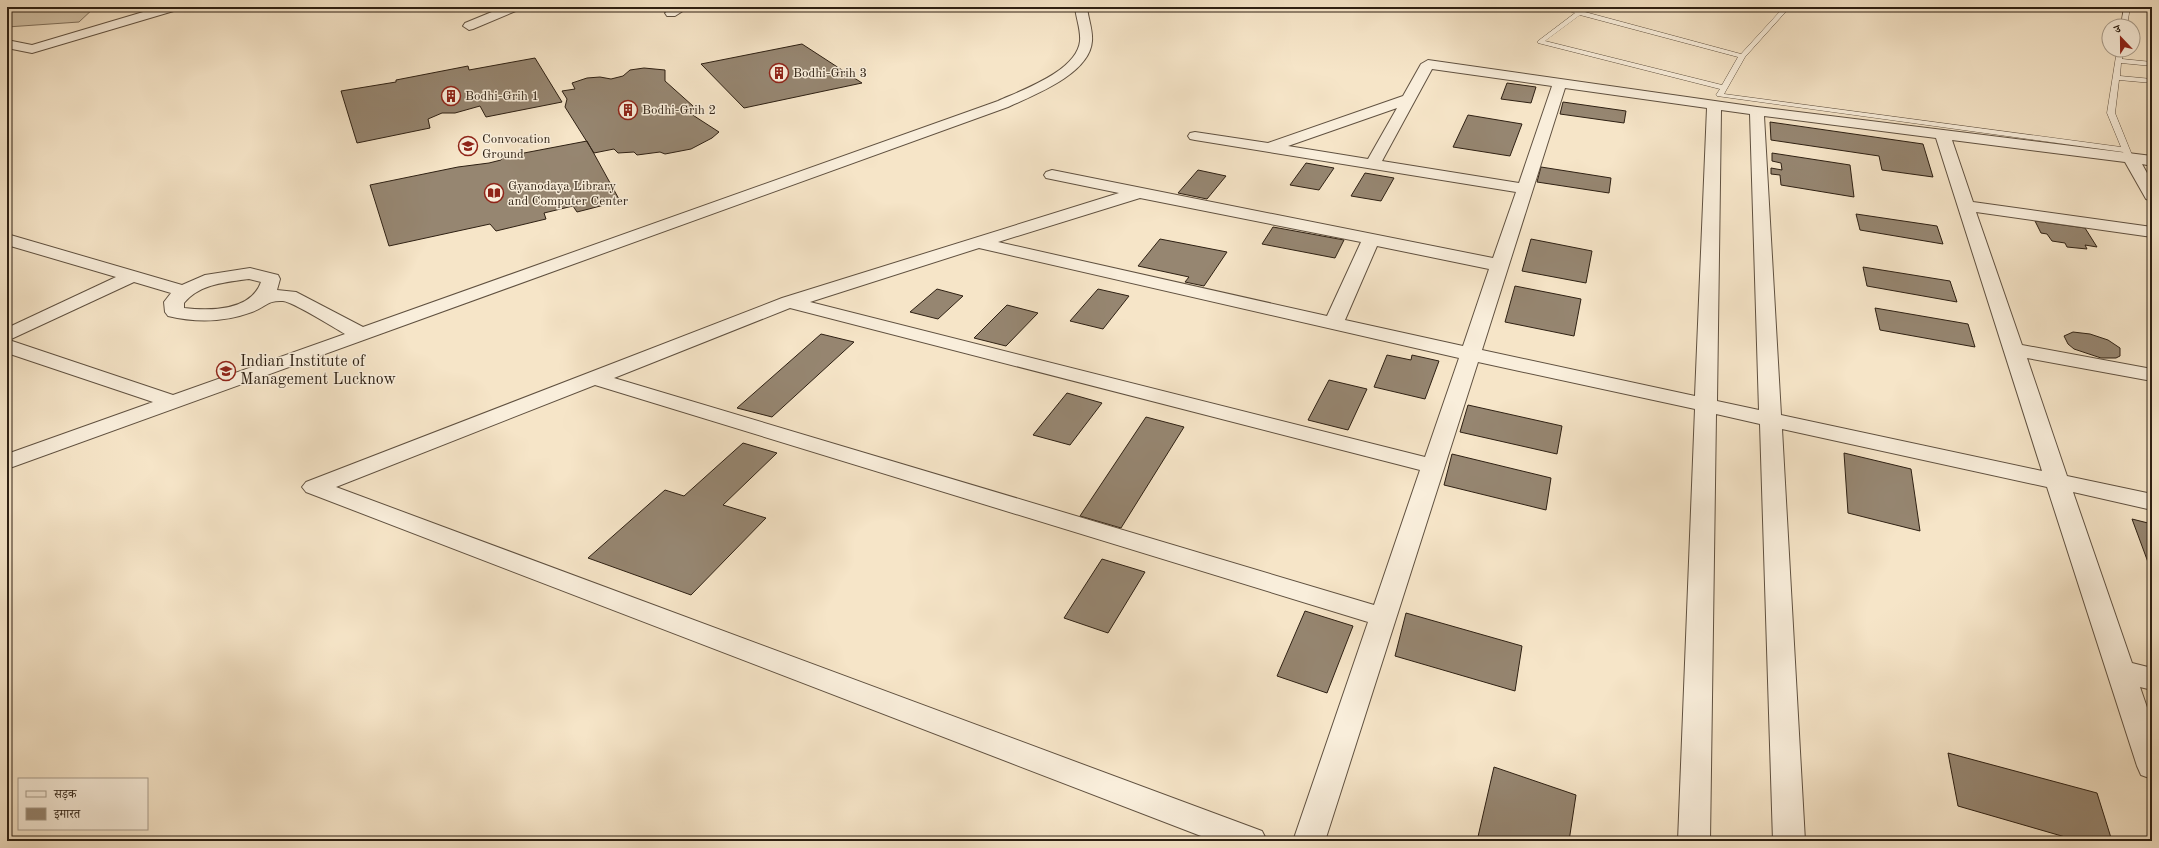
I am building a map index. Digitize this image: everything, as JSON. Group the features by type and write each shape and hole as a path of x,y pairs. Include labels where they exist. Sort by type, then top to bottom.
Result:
{"street":[{"path":"7,44 32,49 173,7"},
{"path":"469,26 514,7"},
{"path":"671,13 683,7"},
{"path":"7,462 1003,104 1064,73 1082,57 1086,41 1081,7"},
{"path":"1373,164 1428,64 1560,83 1719,96 1758,111 1942,134 2128,154 2152,161"},
{"path":"1309,841 1560,83"},
{"path":"1694,841 1706,405 1719,96"},
{"path":"1269,148 1408,99"},
{"path":"1758,111 1789,841"},
{"path":"1942,134 2152,766"},
{"path":"1195,136 1525,189"},
{"path":"2128,154 2152,196"},
{"path":"1052,175 1500,265"},
{"path":"1138,192 789,302 314,487 1251,841"},
{"path":"1966,206 2152,232"},
{"path":"7,239 183,291"},
{"path":"1334,323 1371,239"},
{"path":"978,243 1470,354 2152,502"},
{"path":"266,295 271,279 250,273 212,279 183,291 174,302 175,312 193,316 216,314 245,308 266,295 289,296 362,335"},
{"path":"7,335 133,276"},
{"path":"789,302 1433,466"},
{"path":"7,346 173,402"},
{"path":"2014,350 2152,375"},
{"path":"593,378 1383,617"},
{"path":"2120,671 2152,679"}],"lane":[{"path":"1557,7 1742,56"},
{"path":"1591,7 1579,13 1540,42 1542,44 1719,96 2128,154"},
{"path":"1719,96 1742,56 1787,7"},
{"path":"2125,18 2127,7"},
{"path":"2119,58 2111,113 2128,154"},
{"path":"2119,61 2152,64"},
{"path":"2116,78 2152,81"}],"shaded area":[{"path":"7,7 95,7 79,22 7,27"}],"building":[{"name":"Bodhi-Grih 3","path":"802,44 862,83 744,108 701,64"},
{"name":"Bodhi-Grih 1","path":"535,58 562,102 486,117 480,106 455,113 442,113 428,119 430,128 357,143 341,91 396,82 396,80 468,66 469,70"},
{"name":"Bodhi-Grih 2","path":"644,68 665,70 665,81 693,106 688,112 719,132 712,138 691,149 665,154 660,152 637,155 634,152 618,153 614,149 594,153 565,107 567,99 562,91 575,89 572,83 587,78 600,77 611,79 623,76 630,70"},
{"path":"1507,83 1536,87 1531,103 1501,99"},
{"path":"1563,102 1626,111 1624,123 1560,114"},
{"path":"1468,115 1522,124 1510,156 1453,147"},
{"path":"1770,122 1923,144 1933,177 1882,170 1879,156 1771,140"},
{"name":"Gyanodaya Library and Computer Center","path":"587,141 620,201 577,212 573,206 544,213 546,219 496,231 490,224 389,246 370,185 458,167 489,163 501,160 503,157"},
{"path":"1772,153 1850,165 1854,197 1781,185 1780,175 1771,174 1771,168 1782,170 1781,163 1772,161"},
{"path":"1306,163 1334,168 1319,190 1290,185"},
{"path":"1541,167 1611,178 1609,193 1537,182"},
{"path":"1198,170 1226,176 1207,199 1178,193"},
{"path":"1365,173 1394,178 1381,201 1351,196"},
{"path":"1856,214 1937,226 1943,244 1860,230"},
{"path":"2035,221 2085,228 2097,247 2085,245 2087,249 2067,247 2065,243 2052,241 2047,234 2041,233"},
{"path":"1273,227 1344,240 1335,258 1262,244"},
{"path":"1160,239 1227,252 1204,286 1185,282 1189,277 1138,266"},
{"path":"1531,239 1592,251 1586,283 1522,271"},
{"path":"1863,267 1950,281 1957,302 1867,286"},
{"path":"1515,286 1581,299 1574,336 1505,322"},
{"path":"937,289 963,296 938,319 910,312"},
{"path":"1098,289 1129,296 1103,329 1070,321"},
{"path":"1007,305 1038,313 1006,346 974,338"},
{"path":"1875,308 1968,324 1975,347 1880,330"},
{"path":"2073,332 2090,334 2108,340 2120,348 2120,356 2116,358 2101,358 2074,349 2068,344 2064,336"},
{"path":"821,334 854,342 772,417 737,408"},
{"path":"1387,355 1411,360 1412,355 1439,361 1425,399 1374,387"},
{"path":"1329,380 1367,389 1348,430 1308,420"},
{"path":"1067,393 1102,403 1070,445 1033,435"},
{"path":"1468,405 1562,426 1557,454 1460,432"},
{"path":"1146,417 1184,427 1121,528 1080,516"},
{"path":"743,443 777,453 723,505 766,518 691,595 588,558 665,490 684,496"},
{"path":"1844,453 1911,469 1920,531 1848,513"},
{"path":"1452,454 1551,478 1546,510 1444,485"},
{"path":"2132,519 2152,524 2152,573"},
{"path":"1102,559 1145,572 1108,633 1064,618"},
{"path":"1305,611 1353,626 1327,693 1277,676"},
{"path":"1406,613 1522,646 1515,691 1395,656"},
{"path":"1948,753 2097,793 2112,841 2079,841 1958,806"},
{"path":"1494,767 1576,795 1569,841 1477,841"}],"place":[{"name":"Bodhi-Grih 3","path":"779,73"},
{"name":"Bodhi-Grih 1","path":"451,96"},
{"name":"Bodhi-Grih 2","path":"628,110"},
{"name":"Convocation Ground","path":"468,146"},
{"name":"Gyanodaya Library and Computer Center","path":"494,193"},
{"name":"Indian Institute of Management Lucknow","path":"226,371"}]}
